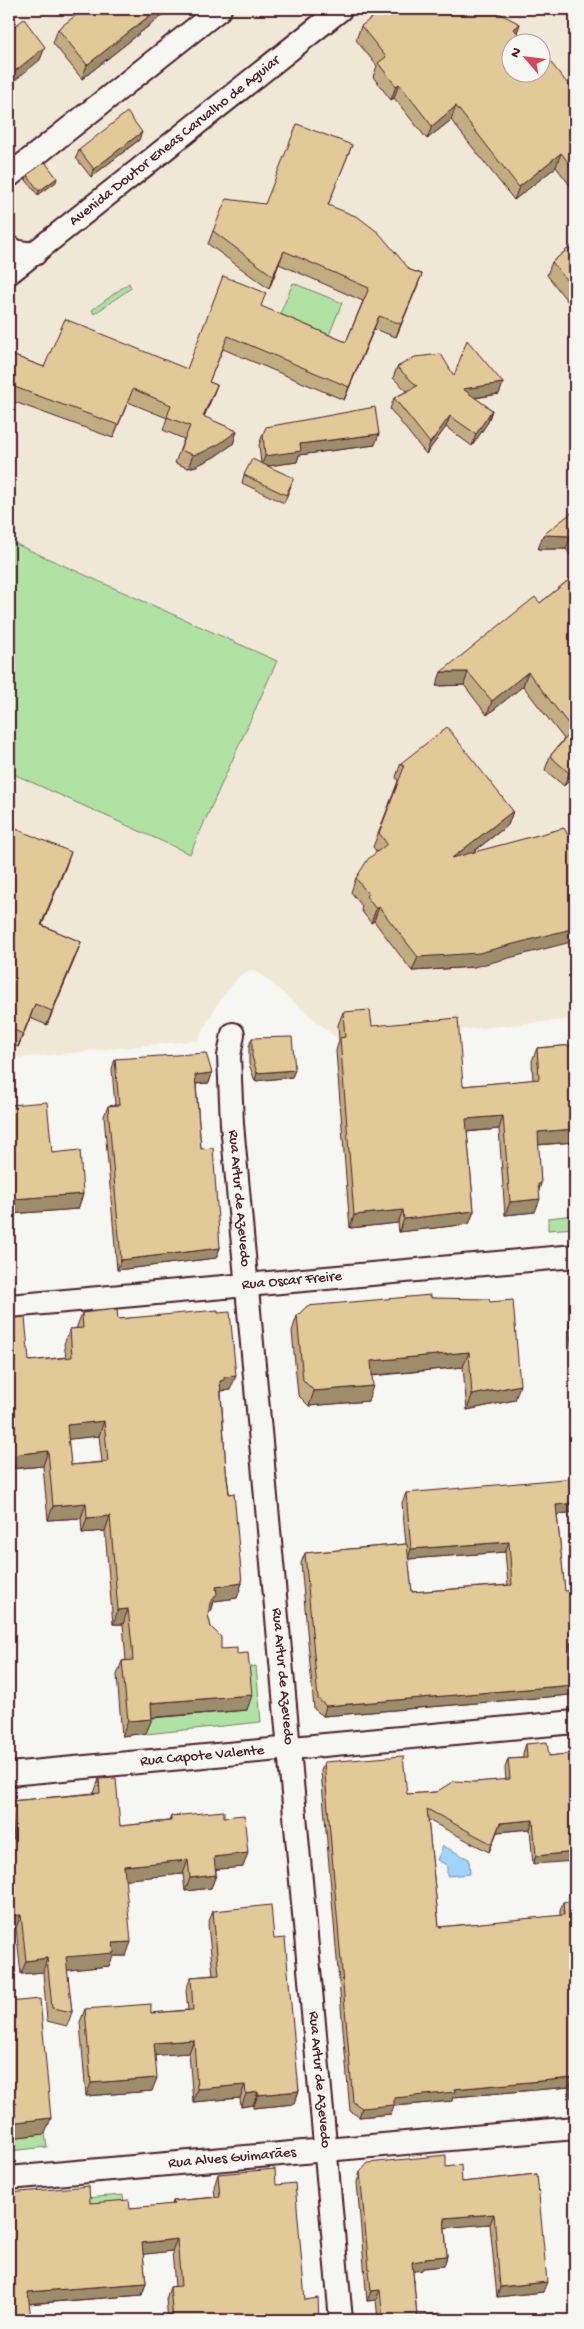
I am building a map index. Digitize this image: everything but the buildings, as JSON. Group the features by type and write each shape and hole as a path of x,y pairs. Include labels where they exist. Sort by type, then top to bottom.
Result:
{"street":[{"path":"9,176 220,9"},
{"name":"Avenida Doutor Eneas Carvalho de Aguiar","path":"9,273 341,9"},
{"path":"9,247 18,252 34,254"},
{"name":"Rua Artur de Azevedo","path":"233,1034 229,1056 232,1124 290,1748 340,2320"},
{"name":"Rua Oscar Freire","path":"9,1306 575,1256"},
{"name":"Rua Capote Valente","path":"9,1774 575,1722"},
{"name":"Rua Alves Guimarães","path":"9,2178 575,2128"}],"shaded area":[{"path":"9,9 575,9 575,1019 340,1041 258,972 249,970 238,977 216,1006 198,1040 20,1058 9,1052"}],"green space":[{"path":"129,283 131,288 94,314 92,310"},
{"path":"293,283 342,303 329,335 280,314"},
{"path":"9,541 277,661 190,854 9,772"},
{"path":"575,1215 575,1228 548,1230 548,1218"},
{"path":"256,1666 261,1722 146,1734 145,1718 247,1710 243,1668"},
{"path":"45,2134 47,2147 9,2151 9,2138"},
{"path":"123,2195 125,2212 86,2215 84,2198"}],"water":[{"path":"443,1846 469,1859 470,1874 447,1876 447,1865 437,1860"}]}
